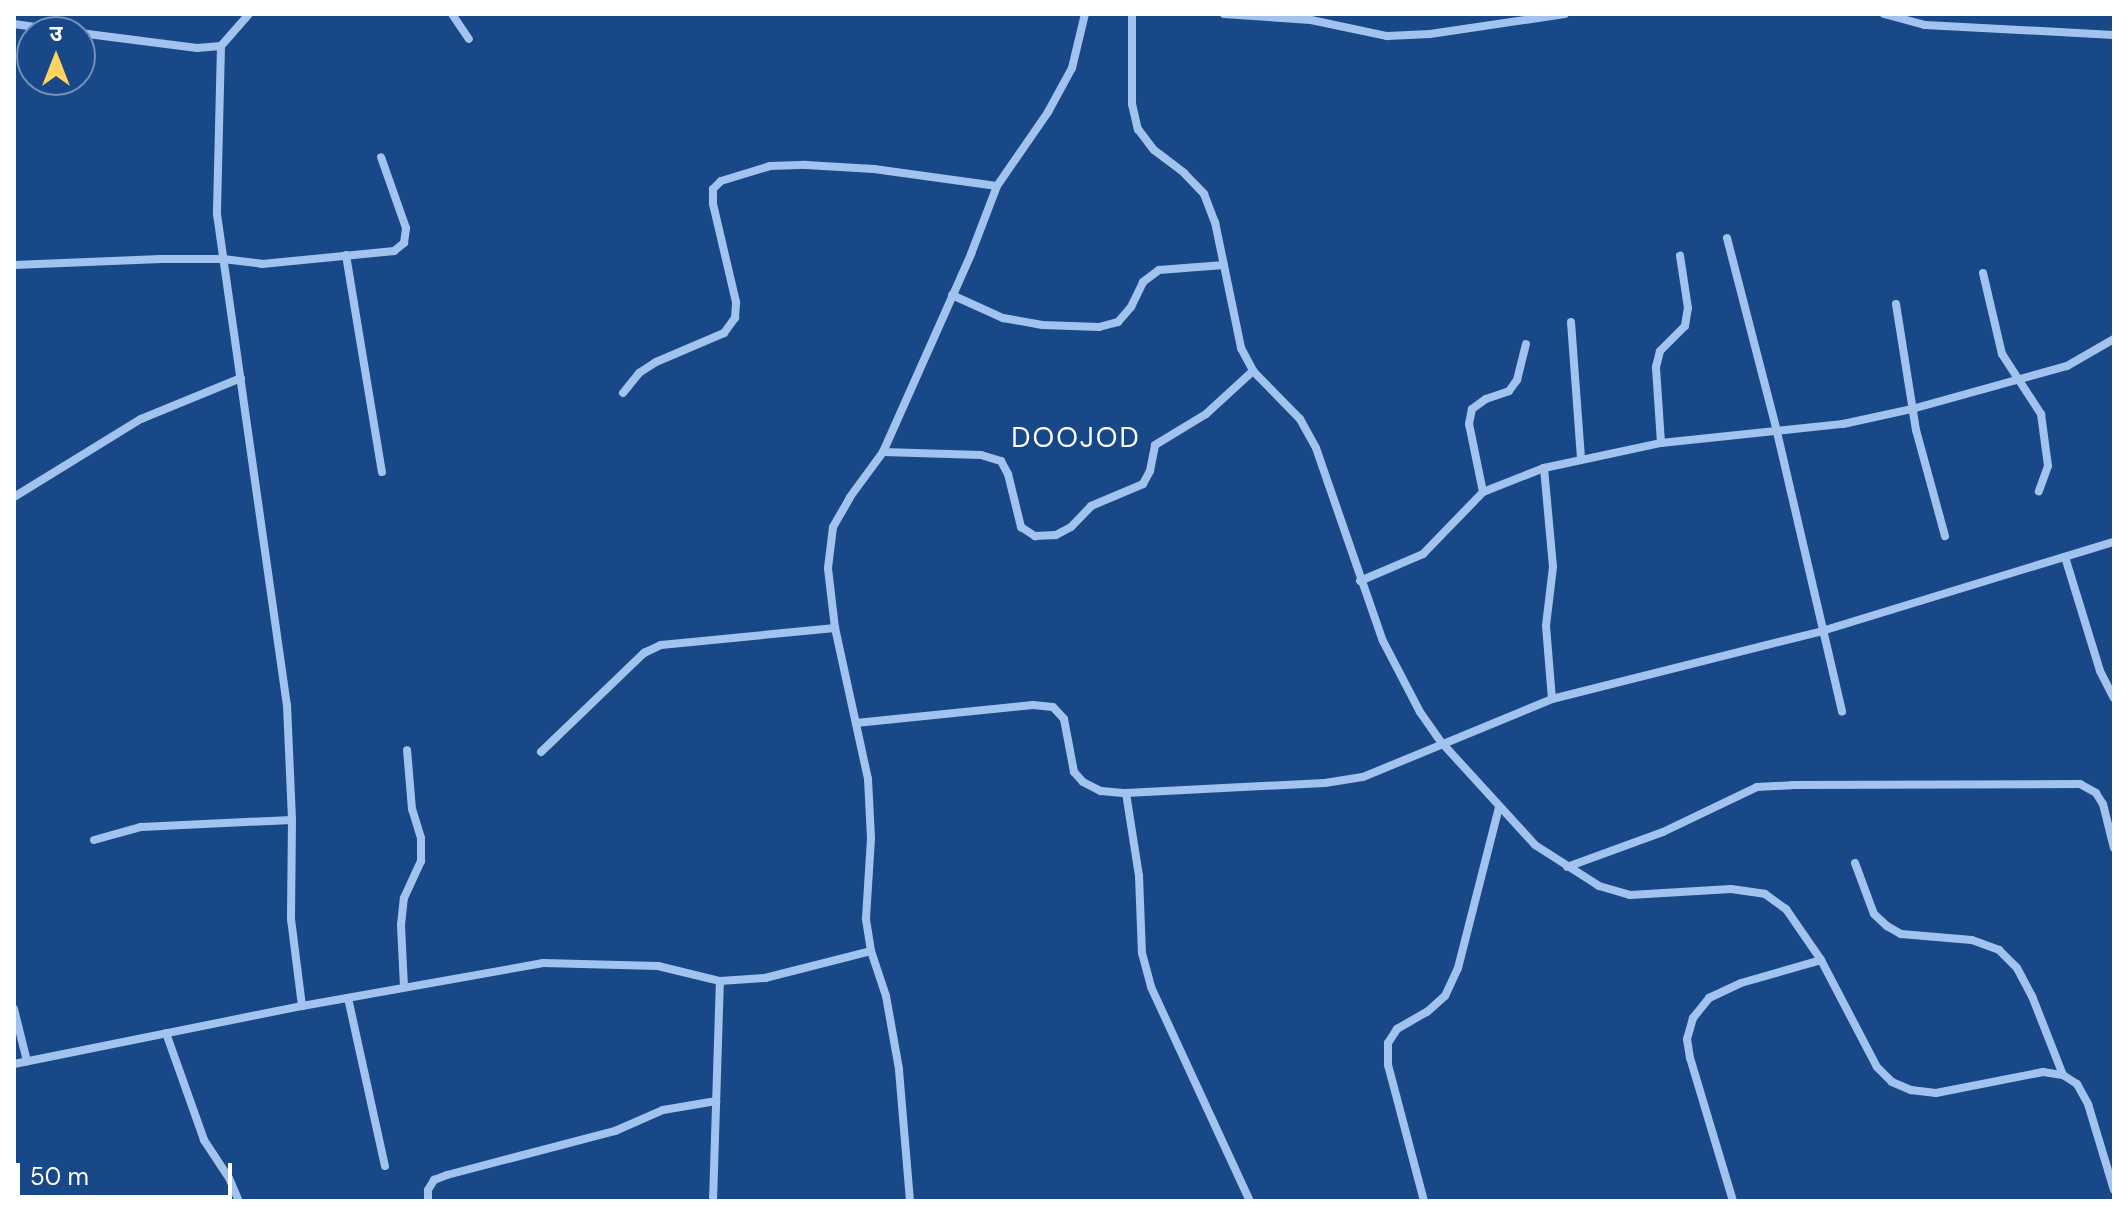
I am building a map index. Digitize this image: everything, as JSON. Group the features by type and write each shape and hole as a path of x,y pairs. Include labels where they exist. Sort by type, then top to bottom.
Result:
{"street":[{"path":"249,14 221,46 217,214 287,705 292,820 291,919 302,1006"},
{"path":"452,14 469,39"},
{"path":"910,1201 899,1069 886,996 871,951 866,918 871,838 869,794 835,628 828,568 833,527 850,497 883,452 997,186 1048,112 1072,68 1085,14"},
{"path":"1132,14 1132,104 1138,129 1154,150 1184,173 1204,194 1215,222 1241,348 1253,371 1300,419 1316,448 1383,641 1420,712 1442,743 1535,845 1599,886 1630,895 1731,889 1765,894 1786,909 1821,960 1877,1067 1892,1082 1911,1090 1936,1093 2043,1072 2063,1075 2077,1084 2088,1104 2114,1188"},
{"path":"1224,14 1311,20 1387,36 1430,34 1565,14"},
{"path":"1884,14 1925,25 2114,35"},
{"path":"1925,14 1925,25"},
{"path":"96,35 197,48 221,46"},
{"path":"14,265 223,259 262,264 394,251 404,243 406,228 381,157"},
{"path":"623,393 639,373 656,362 724,333 735,318 736,302 713,204 713,189 721,181 770,166 806,165 874,169 997,186"},
{"path":"1727,238 1777,432 1842,712"},
{"path":"346,255 382,472"},
{"path":"1661,443 1656,367 1660,351 1685,326 1688,308 1680,256"},
{"path":"952,295 1003,318 1042,325 1099,327 1118,322 1131,307 1143,282 1159,270 1224,265"},
{"path":"1983,273 2002,354 2041,414 2048,466 2039,491"},
{"path":"1896,304 1912,409 1945,536"},
{"path":"1571,322 1581,458"},
{"path":"1360,581 1423,554 1483,492 1544,468 1661,443 1777,432 1912,409 2067,366 2114,339"},
{"path":"1483,492 1469,424 1472,409 1509,391 1517,380 1526,344"},
{"path":"883,452 981,455 1001,461 1008,474 1021,527 1035,536 1056,535 1071,527 1091,506 1143,484 1150,471 1155,445 1206,414 1253,371"},
{"path":"14,497 141,419 241,378"},
{"path":"1544,468 1553,567 1546,626 1552,699"},
{"path":"856,723 1033,705 1053,707 1064,719 1074,772 1083,782 1101,791 1126,793 1350,779 1552,699 1822,631 2114,542"},
{"path":"2065,557 2100,671 2114,698"},
{"path":"541,752 644,653 661,645 835,628"},
{"path":"404,987 401,925 404,898 421,861 421,838 412,809 407,750"},
{"path":"1567,867 1663,832 1757,787 1792,785 2080,784 2096,793 2103,804 2114,848"},
{"path":"1126,793 1139,876 1142,953 1151,987 1250,1201"},
{"path":"1424,1201 1388,1065 1388,1043 1397,1029 1427,1012 1445,996 1458,968 1499,807"},
{"path":"94,840 141,827 292,820"},
{"path":"1855,863 1874,914 1887,926 1901,934 1972,940 1999,950 2017,968 2032,996 2063,1075"},
{"path":"14,1064 302,1006 558,962 658,966 720,981 765,978 871,951"},
{"path":"1733,1201 1690,1058 1687,1039 1693,1018 1709,998 1741,983 1821,960"},
{"path":"713,1201 720,981"},
{"path":"348,998 385,1166"},
{"path":"14,1009 27,1061"},
{"path":"166,1033 204,1140 229,1178 239,1201"},
{"path":"428,1201 428,1190 434,1180 447,1175 615,1131 663,1110 716,1101"}],"district":[{"name":"DOOJOD","path":"1076,438"}]}
